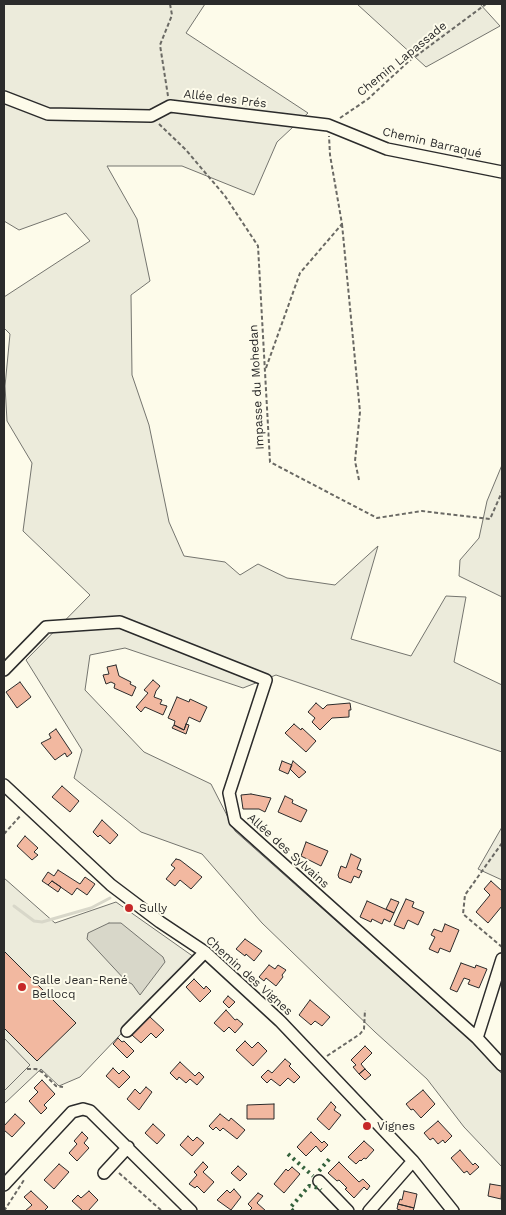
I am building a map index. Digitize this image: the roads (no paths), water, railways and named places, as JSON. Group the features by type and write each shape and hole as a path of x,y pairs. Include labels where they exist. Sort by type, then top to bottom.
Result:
{"street":[{"name":"Allée des Prés","path":"4,97 48,114 151,116 170,106 328,125"},
{"name":"Chemin Barraqué","path":"328,125 387,149 502,172"},
{"name":"Allée des Sylvains","path":"4,670 46,627 120,622 266,680 229,793 235,821 477,1038"},
{"name":"Chemin des Vignes","path":"4,785 111,885 204,952 280,1022 413,1161 453,1211"},
{"path":"127,1031 204,952"},
{"path":"502,959 477,1038 502,1065"},
{"path":"4,1185 72,1112 83,1109 90,1111 191,1211"},
{"path":"107,1170 128,1148"},
{"path":"369,1211 413,1161"},
{"path":"318,1181 348,1211"}],"waterway":[{"path":"14,906 34,921 42,922 91,908 110,898"}],"place":[{"name":"Sully","path":"129,908"},
{"name":"Salle Jean-René Bellocq","path":"22,987"},
{"name":"Vignes","path":"367,1126"}]}
